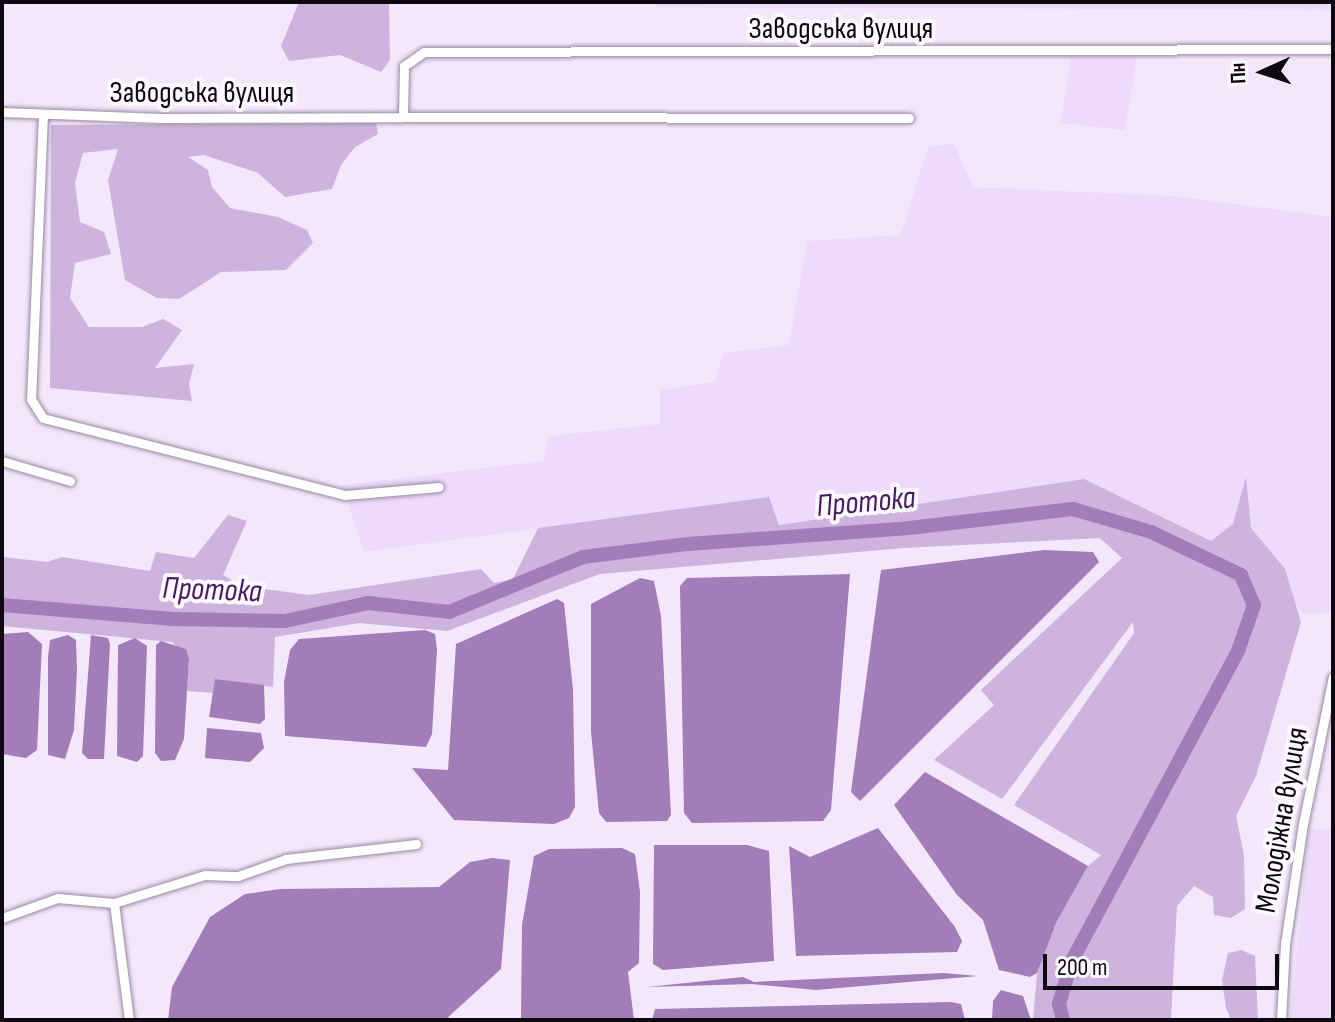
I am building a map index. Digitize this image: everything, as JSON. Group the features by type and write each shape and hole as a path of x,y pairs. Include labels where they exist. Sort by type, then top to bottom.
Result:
{"street":[{"name":"Заводська вулиця","path":"403,117 404,66 424,52 1333,49"},
{"name":"Заводська вулиця","path":"2,112 909,118"},
{"path":"43,114 31,399 43,418 345,495 439,487"},
{"path":"2,461 70,481"},
{"name":"Молодіжна вулиця","path":"1281,1020 1285,944 1303,824 1333,677"},
{"path":"2,918 58,898 114,903 205,875 238,876 286,859 416,844"},
{"path":"114,903 129,1020"}],"shaded area":[{"path":"299,2 389,2 390,60 381,72 340,55 289,61 281,46"},
{"path":"657,2 1333,2 1333,10 657,7"},
{"path":"1071,57 1137,57 1125,130 1061,123"},
{"path":"376,123 378,134 355,147 341,165 332,189 285,197 258,173 204,155 188,157 208,170 212,187 230,208 278,217 307,230 313,243 286,270 221,272 179,299 157,298 125,280 108,180 118,149 83,153 75,183 80,222 104,232 111,254 75,263 70,298 89,327 142,327 163,319 182,330 155,368 194,364 189,384 192,401 50,388 51,125"},
{"path":"954,143 973,187 1174,196 1333,217 1333,613 1303,614 1246,531 1227,549 1084,479 778,525 769,497 364,552 342,485 543,461 549,436 660,424 660,390 715,382 723,353 789,345 807,241 901,235 928,147"},
{"path":"1246,477 1251,528 1285,569 1301,622 1256,776 1236,816 1244,855 1245,909 1231,918 1214,915 1213,897 1194,886 1177,906 1171,1020 1033,1020 1037,973 1057,921 1088,866 1101,855 1014,805 1134,633 1133,622 1002,799 934,760 994,705 981,690 1122,558 1100,538 904,548 600,574 447,631 359,623 275,637 273,687 215,679 213,693 187,691 189,658 172,642 2,626 2,557 47,562 62,557 150,571 156,552 194,558 228,515 247,521 223,575 242,586 309,595 481,569 494,583 513,579 538,528 769,497 779,525 1084,479 1211,541 1233,524"},
{"path":"1044,550 1093,552 1099,562 860,801 851,792 881,570"},
{"path":"850,574 831,810 823,821 692,823 684,813 680,586 687,578"},
{"path":"640,578 654,581 661,616 671,815 667,821 606,822 599,813 591,732 591,604"},
{"path":"557,599 564,603 573,690 575,807 569,818 554,824 454,820 412,768 448,770 456,644"},
{"path":"425,630 435,634 437,650 432,734 426,747 285,736 284,682 290,650 299,639"},
{"path":"28,632 42,644 37,750 26,758 2,754 2,634"},
{"path":"68,635 76,640 77,670 74,730 65,759 48,755 48,657 50,640"},
{"path":"91,635 108,638 110,644 104,759 88,759 82,753"},
{"path":"135,638 147,646 143,756 137,762 117,756 118,645"},
{"path":"161,641 186,649 189,659 184,739 175,760 161,761 155,753 156,645"},
{"path":"215,679 264,685 265,719 260,724 209,717"},
{"path":"207,728 261,733 264,748 250,762 205,758"},
{"path":"925,772 1088,866 1057,921 1037,973 1030,977 999,970 983,920 957,895 894,805"},
{"path":"878,828 955,927 962,941 957,952 796,956 789,846 810,857"},
{"path":"1309,829 1333,830 1333,1020 1290,1020"},
{"path":"654,845 747,845 769,851 774,961 663,970 653,964"},
{"path":"622,848 635,854 640,892 639,963 628,972 634,1020 521,1020 522,925 534,856 549,849"},
{"path":"492,858 510,860 501,969 445,1020 168,1020 172,987 210,917 245,894 280,889 439,887 470,862"},
{"path":"1241,950 1255,956 1258,1020 1231,1020 1226,1008 1222,980 1228,953"},
{"path":"943,973 978,976 816,990 752,984 647,987 743,977 754,982"},
{"path":"1001,990 1023,996 1031,1020 992,1020 993,1001"},
{"path":"961,1004 965,1020 652,1020 655,1009"}],"waterway":[{"name":"Протока","path":"2,605 173,619 285,621 368,603 449,612 583,557 688,544 909,528 1073,509 1151,532 1241,575 1254,605 1238,651 1071,963 1059,1004 1063,1020"}]}
